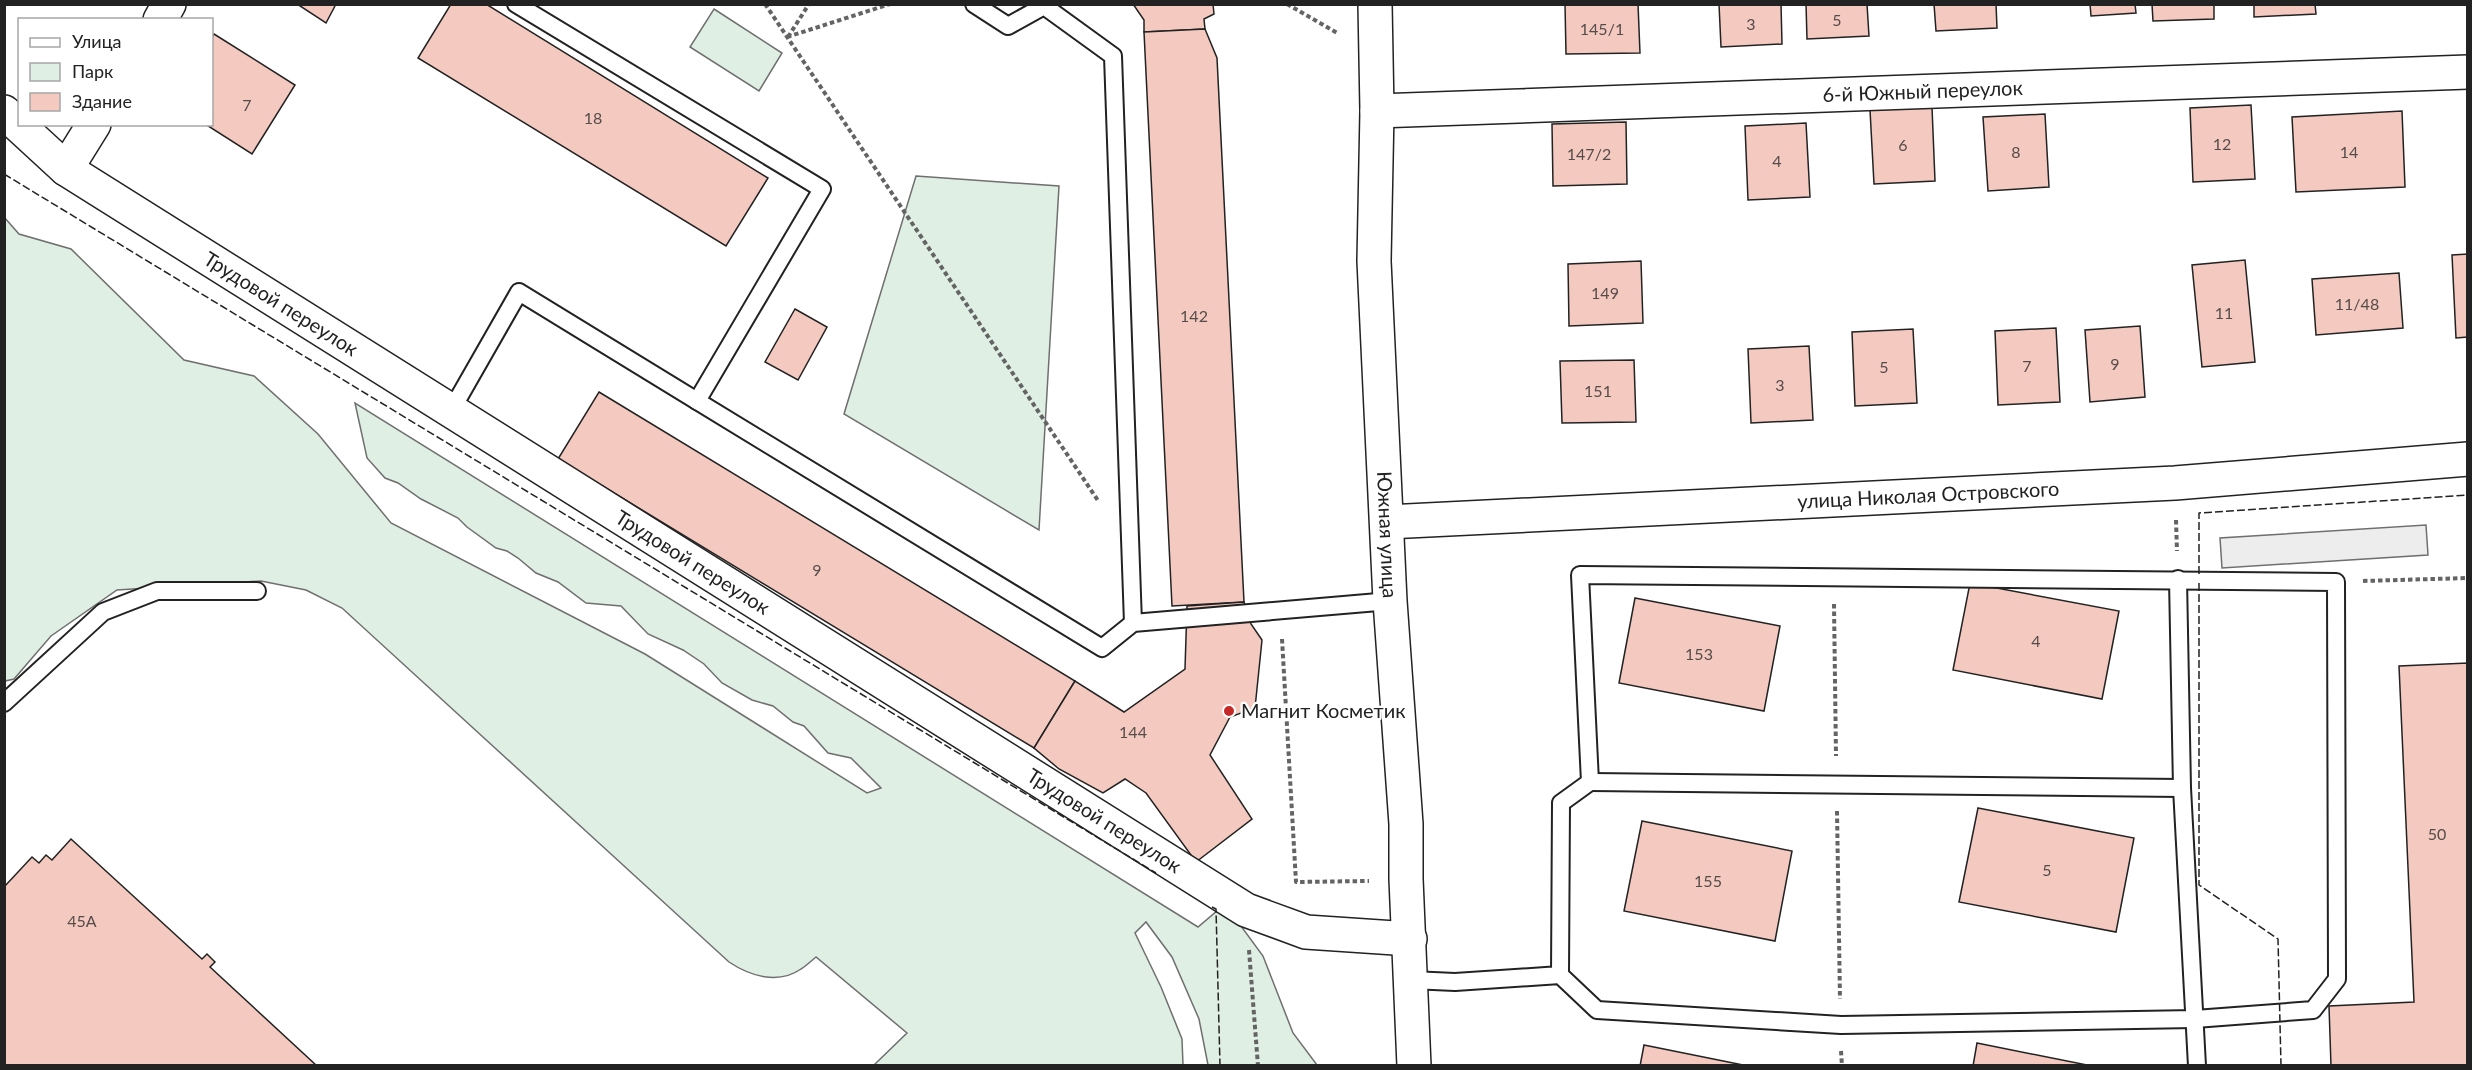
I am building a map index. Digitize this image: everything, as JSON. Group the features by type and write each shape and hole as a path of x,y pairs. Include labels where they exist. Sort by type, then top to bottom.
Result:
{"street":[{"path":"160,18 169,4"},
{"name":"Южная улица","path":"1375,4 1377,111 1374,261 1390,601 1406,824 1406,879 1414,1065"},
{"name":"6-й Южный переулок","path":"1377,111 2468,72"},
{"name":"Трудовой переулок","path":"4,111 18,124"},
{"name":"Трудовой переулок","path":"20,126 66,169 1246,910 1306,932 1410,939"},
{"path":"66,169 93,126"},
{"name":"улица Николая Островского","path":"1387,522 2175,483 2468,459"}],"lane":[{"path":"516,4 822,189 697,401"},
{"path":"974,4 1008,26 1044,6 1057,9 1113,56 1133,623"},
{"path":"451,411 519,292 1102,648 1133,623 1390,601"},
{"path":"1590,782 1580,575 2336,582 2337,979 2313,1010 2195,1019 1841,1025 1597,1010 1560,975 1561,803 1590,782 2182,788"},
{"path":"2178,579 2182,788 2197,1065"},
{"path":"4,703 103,612 157,591 257,591"},
{"path":"1411,980 1455,982 1560,975"}],"path":[{"path":"765,4 1130,549"},
{"path":"788,38 808,4"},
{"path":"788,38 890,4"},
{"path":"2175,483 2178,579"},
{"path":"1833,576 1842,1065"},
{"path":"2336,582 2468,578"},
{"path":"1280,610 1296,882 1376,881"},
{"path":"1246,910 1258,1065"}],"green space":[{"path":"714,9 782,53 759,91 690,47"},
{"path":"916,176 1059,186 1039,530 844,414"},
{"path":"4,217 19,234 71,249 184,360 254,376 318,434 391,523 645,654 867,793 881,788 851,758 828,753 804,726 793,722 773,706 752,700 722,683 704,664 683,650 648,634 621,606 586,603 558,582 536,573 507,551 496,548 458,518 421,499 398,483 385,478 367,458 355,403 1198,927 1217,911 1241,926 1263,956 1293,1033 1317,1065 1208,1065 1199,1019 1172,957 1146,922 1135,933 1161,987 1182,1039 1183,1065 874,1065 907,1033 816,957 792,974 774,978 755,975 729,962 342,608 306,590 261,581 117,590 51,636 14,679 5,681"}],"shaded area":[{"path":"2426,525 2428,555 2222,568 2220,538"}],"building":[{"path":"297,4 336,4 326,23"},
{"path":"451,4 486,4 768,178 726,246 418,58"},
{"path":"1133,4 1213,4 1214,14 1204,19 1205,29 1144,32 1144,20"},
{"path":"1565,4 1638,4 1640,53 1566,54"},
{"path":"1719,4 1781,4 1782,44 1721,47"},
{"path":"1806,4 1867,4 1869,36 1807,39"},
{"path":"1934,4 1996,4 1997,28 1936,31"},
{"path":"2090,4 2135,4 2136,13 2091,16"},
{"path":"2152,4 2214,4 2214,19 2153,21"},
{"path":"2254,4 2315,4 2316,14 2254,17"},
{"path":"1205,29 1217,58 1244,602 1172,606 1144,32"},
{"path":"214,34 295,85 252,154 208,126 213,126"},
{"path":"2251,105 2255,179 2193,182 2190,108"},
{"path":"1932,107 1935,181 1874,184 1870,110"},
{"path":"2402,111 2405,187 2296,192 2292,117"},
{"path":"2045,114 2049,187 1988,191 1983,117"},
{"path":"1626,122 1627,184 1553,186 1552,124"},
{"path":"1806,123 1810,197 1748,200 1745,126"},
{"path":"2468,254 2468,337 2456,338 2452,255"},
{"path":"2245,260 2255,362 2202,367 2192,265"},
{"path":"1641,261 1643,323 1569,326 1568,264"},
{"path":"2399,273 2403,328 2316,335 2312,279"},
{"path":"795,309 827,327 798,380 765,362"},
{"path":"2140,326 2145,397 2090,402 2085,330"},
{"path":"2056,328 2060,402 1998,405 1995,331"},
{"path":"1913,329 1917,403 1855,406 1852,332"},
{"path":"1809,346 1813,420 1751,423 1748,349"},
{"path":"1634,360 1636,422 1562,423 1560,361"},
{"path":"599,392 1075,681 1034,748 558,459"},
{"path":"1970,583 2119,611 2102,699 1953,670"},
{"path":"1635,598 1780,626 1764,711 1619,683"},
{"path":"1244,602 1251,624 1262,640 1255,708 1230,717 1210,755 1252,819 1196,862 1146,793 1125,779 1103,793 1059,769 1034,748 1075,681 1124,712 1185,669 1187,606"},
{"path":"2468,663 2468,1066 2331,1066 2329,1006 2414,1002 2399,666"},
{"path":"1978,808 2134,838 2116,932 1959,902"},
{"path":"1642,821 1792,851 1775,941 1624,911"},
{"path":"71,839 202,959 207,954 215,962 210,967 317,1066 4,1066 4,887 32,857 39,863 46,855 52,860"},
{"path":"1977,1043 2092,1066 1973,1066"},
{"path":"1644,1045 1748,1066 1640,1066"}],"fence":[{"path":"4,174 1156,873"},
{"path":"2199,574 2199,513 2468,495"},
{"path":"2199,583 2199,885 2278,939 2281,1066"},
{"path":"1212,907 1216,909 1220,1066"}],"place":[{"name":"Магнит Косметик","path":"1229,711"}]}
